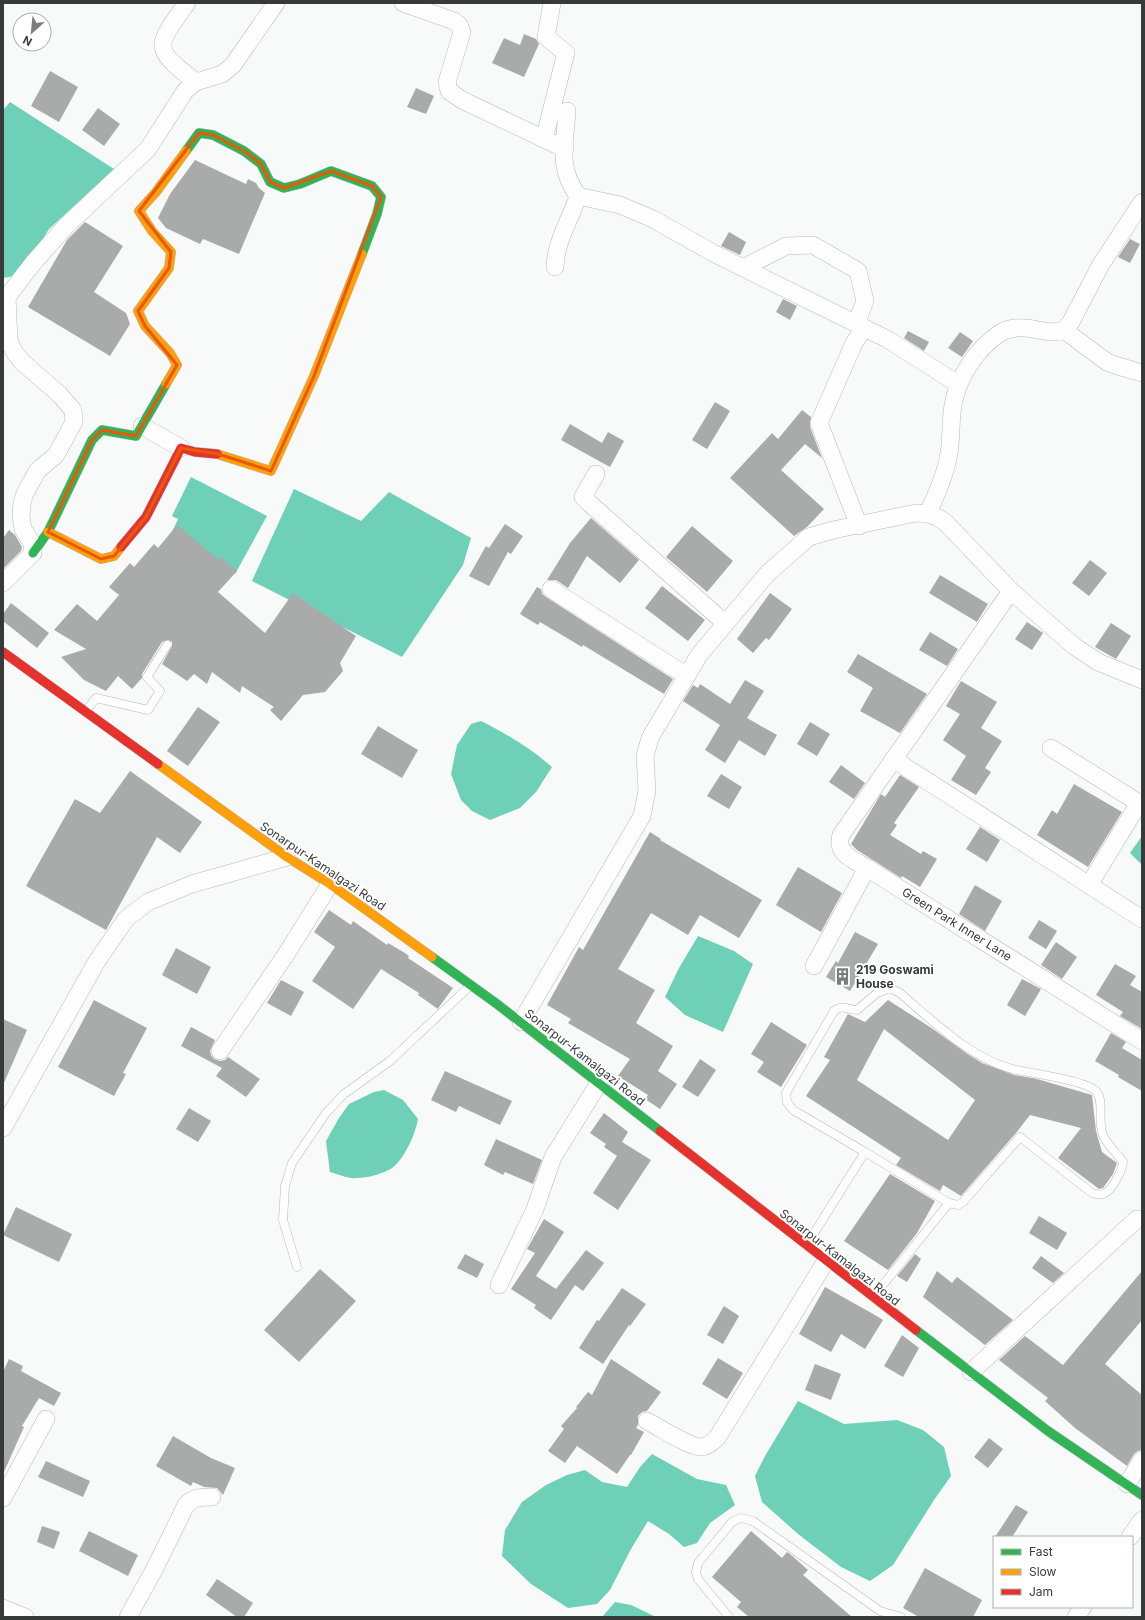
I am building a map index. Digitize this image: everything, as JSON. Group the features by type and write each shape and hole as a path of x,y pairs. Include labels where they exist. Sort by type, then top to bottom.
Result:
{"main road":[{"path":"33,553 48,532 92,440 102,430 136,436 177,366 170,353 145,326 138,312 169,268 171,252 152,231 139,211 156,192 199,133 213,135 244,150 261,164 270,182 284,188 300,184 331,171 372,186 381,197 377,214 314,376 271,471 218,454 195,452 181,448 146,516 114,556 101,559 48,532"},
{"name":"Sonarpur-Kamalgazi Road","path":"3,652 286,857 330,884 521,1022 806,1246 1048,1431 1142,1495"}],"street":[{"path":"187,3 164,39 162,48 175,65 196,82"},
{"path":"3,583 33,553 32,544 23,529 20,516 25,493 38,470 56,455 74,422 73,410 14,353 9,341 7,297 34,262 66,226 148,149 185,91 196,82 222,74 233,65 276,3"},
{"path":"403,3 454,21 459,25 462,32 447,82 448,91 462,100 565,149"},
{"path":"544,139 566,53 546,37 552,3"},
{"path":"567,110 564,167 567,178 578,196 620,205 634,210 743,268 887,339 958,384"},
{"path":"555,267 558,243 573,211 578,196"},
{"path":"928,513 942,483 952,435 953,406 958,384 967,367 982,349 999,334 1009,328 1022,327 1055,332 1064,330 1071,322 1100,266 1142,202"},
{"path":"743,268 786,246 813,245 858,271 865,301 858,316 861,326 819,423 859,526"},
{"path":"1064,330 1107,362 1142,373"},
{"path":"142,426 181,448"},
{"path":"596,474 583,497 725,624"},
{"path":"521,1022 642,816 647,790 645,756 650,738 699,655 768,573 809,537 833,530 859,526 916,513 928,513 937,516 945,522 1011,590 1074,646 1098,662 1142,680"},
{"path":"551,590 687,676"},
{"path":"1011,590 893,759 1142,919"},
{"path":"1051,748 1139,803 1089,885"},
{"name":"Green Park Inner Lane","path":"893,759 841,835 838,843 842,851 1142,1041"},
{"path":"3,1128 97,961 126,919 148,902 192,884 286,857"},
{"path":"814,966 867,868"},
{"path":"220,1051 285,956 330,884"},
{"path":"499,1285 535,1208 553,1157 599,1083"},
{"path":"971,1372 1137,1218"},
{"path":"647,1421 693,1446 702,1447 711,1444 717,1438 826,1261"},
{"path":"3,1498 46,1419"},
{"path":"1126,1484 1142,1460"},
{"path":"128,1617 154,1570 186,1505 192,1499 212,1497"},
{"path":"1131,1536 1142,1520"},
{"path":"3,1608 25,1617"},
{"path":"1076,1617 1082,1608"}],"lane":[{"path":"85,712 96,698 148,710 160,691 147,677 167,645"},
{"path":"297,1267 283,1220 285,1186 292,1163 321,1119 344,1094 390,1061 471,985"},
{"path":"890,988 900,993 974,1052 992,1062 1014,1069 1081,1084 1096,1090 1100,1097 1102,1135 1123,1162 1122,1168 1115,1181 1106,1193 1099,1195 1092,1193 1020,1137 963,1202 958,1205 949,1203 793,1110 787,1102 786,1093 834,1011 838,1008 843,1006 857,1010 877,993 884,989 890,988"},
{"path":"806,1246 865,1152"},
{"path":"873,1297 949,1203"},
{"path":"729,1617 698,1579 696,1572 698,1563 732,1522 741,1518 753,1521 880,1611 902,1617"}],"highlighted area":[{"path":"199,133 213,135 244,151 261,164 270,182 284,188 331,171 372,186 381,197 314,376 271,471 218,454 181,448 146,517 114,556 101,559 48,532 92,440 102,430 136,436 177,365 145,326 138,311 169,268 171,252 139,211"}],"shaded area":[{"path":"10,102 114,169 49,229 20,275 3,278 3,110"},
{"path":"191,477 267,516 235,574 168,541 178,519 172,516"},
{"path":"294,489 361,521 389,492 471,538 463,565 402,657 252,581"},
{"path":"481,721 518,742 552,767 536,792 520,808 490,820 472,811 461,800 451,774 457,745 471,724"},
{"path":"1142,836 1142,865 1130,853"},
{"path":"698,936 734,951 753,964 723,1032 685,1015 665,997 679,968"},
{"path":"384,1090 403,1100 418,1119 412,1139 405,1152 397,1164 392,1168 375,1175 354,1178 330,1172 326,1141 339,1118 349,1104 374,1092"},
{"path":"798,1401 844,1424 897,1420 923,1430 944,1447 951,1476 893,1565 870,1581 841,1567 798,1534 762,1502 755,1476 765,1456"},
{"path":"652,1454 697,1479 726,1485 735,1505 710,1523 697,1543 684,1547 669,1534 648,1521 631,1549 610,1590 597,1604 568,1608 531,1584 502,1556 505,1530 522,1502 546,1485 567,1475 585,1470 602,1482 627,1487 640,1467"},
{"path":"615,1602 631,1605 656,1617 602,1617"}],"building":[{"path":"524,34 536,39 539,44 524,77 492,63 504,38 520,45"},
{"path":"50,71 78,87 59,122 31,106"},
{"path":"416,88 434,96 426,114 407,107"},
{"path":"98,108 120,124 104,146 82,130"},
{"path":"195,160 246,184 248,179 256,183 265,193 239,254 203,239 200,244 166,228 158,218 170,194"},
{"path":"85,222 123,246 94,292 126,313 130,324 110,356 28,307 67,240"},
{"path":"729,232 746,242 740,255 721,246"},
{"path":"1130,239 1140,244 1130,263 1118,257"},
{"path":"783,299 797,306 790,320 776,312"},
{"path":"908,331 929,342 924,351 904,338"},
{"path":"960,332 973,341 962,357 948,348"},
{"path":"715,402 730,411 707,449 692,440"},
{"path":"802,410 811,417 810,427 822,458 805,444 781,470 824,509 807,527 794,536 730,478 772,433 778,439"},
{"path":"570,424 602,443 608,432 624,441 610,467 561,440"},
{"path":"591,518 639,560 620,583 587,556 568,588 556,580 547,580 570,543"},
{"path":"505,524 523,536 511,554 508,552 489,586 469,576 486,546 489,548"},
{"path":"177,525 219,560 221,557 237,571 218,592 265,633 293,593 356,636 340,663 343,671 325,692 303,695 281,721 270,710 274,707 242,686 240,693 212,672 207,684 194,674 187,681 162,664 172,646 172,642 168,640 162,642 142,674 142,678 132,689 118,676 106,691 84,680 61,657 86,649 54,630 77,604 97,621 119,595 109,587 130,563 134,567 154,544 158,548"},
{"path":"692,526 733,561 707,592 666,557"},
{"path":"9,530 15,535 22,547 21,551 3,569 3,538"},
{"path":"1090,560 1107,573 1089,596 1072,583"},
{"path":"940,575 988,604 977,622 929,593"},
{"path":"662,586 705,620 688,641 645,608"},
{"path":"537,587 541,589 542,594 546,597 673,679 664,694 583,645 582,647 540,622 538,625 520,614"},
{"path":"770,593 792,609 769,640 766,638 753,653 737,639"},
{"path":"11,603 49,633 37,648 3,621 3,614"},
{"path":"1027,622 1043,633 1032,650 1015,639"},
{"path":"1111,623 1131,636 1116,659 1095,647"},
{"path":"930,632 958,649 947,666 919,650"},
{"path":"858,654 927,694 900,733 860,711 873,688 847,672"},
{"path":"745,680 764,691 747,718 777,735 765,756 739,740 725,763 705,750 720,725 683,701 693,685 698,688 700,684 730,704"},
{"path":"961,681 997,702 981,728 1002,741 985,768 991,772 976,795 951,780 966,756 943,740 960,714 946,706"},
{"path":"198,707 220,722 188,766 167,751"},
{"path":"810,722 830,734 817,756 797,744"},
{"path":"378,726 418,750 402,778 361,754"},
{"path":"841,765 865,783 854,799 829,782"},
{"path":"130,771 202,822 180,853 157,837 106,930 26,886 75,799 100,813"},
{"path":"721,774 742,787 729,809 707,796"},
{"path":"900,775 919,787 894,823 897,825 890,835 921,854 923,851 937,859 920,887 902,876 901,878 857,850 851,844 881,794 885,797"},
{"path":"1074,784 1122,812 1088,867 1037,835 1052,810 1057,814"},
{"path":"980,827 1000,840 987,862 966,849"},
{"path":"650,832 661,839 660,840 762,900 739,938 700,915 688,935 651,913 618,969 655,990 636,1023 673,1046 658,1071 677,1084 660,1109 645,1099 648,1095 618,1076 630,1059 568,1023 571,1019 547,1005 579,947 583,950"},
{"path":"798,867 842,893 821,932 776,905"},
{"path":"975,885 1002,901 985,931 959,914"},
{"path":"329,910 351,925 353,921 387,945 388,943 405,953 409,956 408,958 453,988 438,1009 418,995 419,993 381,969 353,1009 312,981 335,947 314,932"},
{"path":"1039,920 1057,931 1046,949 1028,938"},
{"path":"855,932 878,944 850,991 826,977 836,961 838,963"},
{"path":"1056,942 1077,957 1062,979 1041,965"},
{"path":"176,948 211,967 197,994 162,975"},
{"path":"1115,964 1136,976 1130,985 1142,992 1142,1029 1120,1016 1123,1012 1096,995"},
{"path":"1022,979 1041,989 1025,1016 1007,1005"},
{"path":"281,980 304,992 291,1016 267,1003"},
{"path":"94,1000 147,1028 123,1073 126,1074 114,1096 58,1067"},
{"path":"888,1000 982,1063 1014,1075 1037,1079 1092,1095 1096,1131 1102,1152 1117,1163 1113,1174 1103,1188 1099,1189 1058,1158 1081,1128 1030,1115 961,1196 943,1185 940,1191 896,1165 901,1158 806,1096 830,1060 824,1057 848,1014 865,1022","holes":["884,1029 975,1100 948,1140 857,1080"]},
{"path":"3,1019 27,1030 3,1085"},
{"path":"771,1022 807,1045 781,1087 757,1072 764,1062 751,1054"},
{"path":"191,1027 215,1040 210,1051 214,1059 220,1061 225,1060 228,1057 260,1079 246,1097 216,1076 222,1068 181,1046"},
{"path":"1111,1033 1126,1042 1122,1048 1142,1060 1142,1091 1095,1061"},
{"path":"700,1059 716,1070 698,1097 682,1087"},
{"path":"445,1071 512,1101 500,1125 459,1106 456,1112 431,1100"},
{"path":"189,1108 211,1121 198,1142 176,1129"},
{"path":"604,1113 628,1132 622,1142 651,1160 618,1210 593,1193 617,1156 604,1147 606,1144 590,1133"},
{"path":"496,1139 542,1160 533,1184 505,1172 503,1175 484,1165"},
{"path":"890,1174 935,1201 917,1233 888,1270 844,1241"},
{"path":"16,1207 72,1234 59,1262 3,1235"},
{"path":"1039,1216 1067,1233 1057,1250 1029,1233"},
{"path":"544,1219 564,1232 536,1276 556,1289 586,1250 604,1263 583,1291 575,1285 551,1320 534,1308 536,1305 511,1289 535,1253 527,1249"},
{"path":"465,1254 484,1264 477,1278 457,1268"},
{"path":"915,1254 921,1259 907,1282 897,1276"},
{"path":"1041,1256 1064,1273 1053,1283 1032,1268"},
{"path":"320,1269 356,1301 299,1362 264,1330"},
{"path":"937,1271 952,1283 957,1277 1013,1320 985,1345 923,1297"},
{"path":"1142,1271 1142,1320 1105,1364 1142,1395 1142,1450 1134,1454 1127,1466 1075,1428 1045,1401 1048,1398 999,1360 1025,1336 1063,1365"},
{"path":"825,1287 883,1320 865,1349 841,1334 831,1352 799,1334"},
{"path":"622,1288 646,1304 630,1326 629,1325 603,1364 579,1348 597,1320 599,1321"},
{"path":"724,1306 739,1316 723,1344 707,1335"},
{"path":"902,1335 919,1348 903,1377 884,1366"},
{"path":"718,1358 743,1373 727,1399 702,1384"},
{"path":"9,1359 23,1366 21,1371 61,1393 54,1406 39,1398 22,1426 24,1427 3,1474 3,1372"},
{"path":"611,1359 661,1392 647,1411 642,1412 638,1416 638,1425 636,1428 644,1432 631,1455 617,1474 577,1446 565,1463 548,1451 564,1429 561,1426 577,1408 576,1407 588,1392 592,1395"},
{"path":"815,1364 841,1374 831,1400 805,1390"},
{"path":"173,1436 211,1458 235,1468 223,1495 217,1488 204,1487 193,1482 191,1486 156,1466"},
{"path":"989,1438 1003,1449 988,1468 974,1457"},
{"path":"46,1461 90,1481 83,1497 38,1477"},
{"path":"1016,1505 1028,1512 1013,1536 996,1536"},
{"path":"42,1526 60,1532 54,1549 37,1542"},
{"path":"89,1531 138,1555 128,1576 79,1551"},
{"path":"751,1531 782,1558 787,1552 790,1554 808,1570 803,1575 852,1617 749,1617 737,1607 741,1602 712,1577"},
{"path":"925,1568 982,1600 973,1617 919,1617 903,1608"},
{"path":"217,1579 253,1603 244,1617 237,1617 206,1595"}],"traffic: fast":[{"path":"186,151 199,133 213,135 244,151 261,164 270,182 284,188 300,184 331,171 372,186 381,197 377,214 362,254"},
{"path":"33,553 48,532 92,440 102,430 136,436 166,384"},
{"path":"432,957 497,1004 660,1131"},
{"path":"916,1330 1048,1431 1142,1495"}],"traffic: slow":[{"path":"166,384 177,365 170,353 145,326 138,311 169,268 171,252 152,231 139,211 156,192 186,151"},
{"path":"217,454 271,471 314,376 362,254"},
{"path":"48,532 101,559 114,556 121,547"},
{"path":"158,764 287,857 330,884 432,957"}],"traffic: jam":[{"path":"121,547 146,517 181,448 195,452 217,454"},
{"path":"3,652 158,764"},
{"path":"660,1131 916,1330"}],"place":[{"name":"219 Goswami House","path":"843,976"}]}
